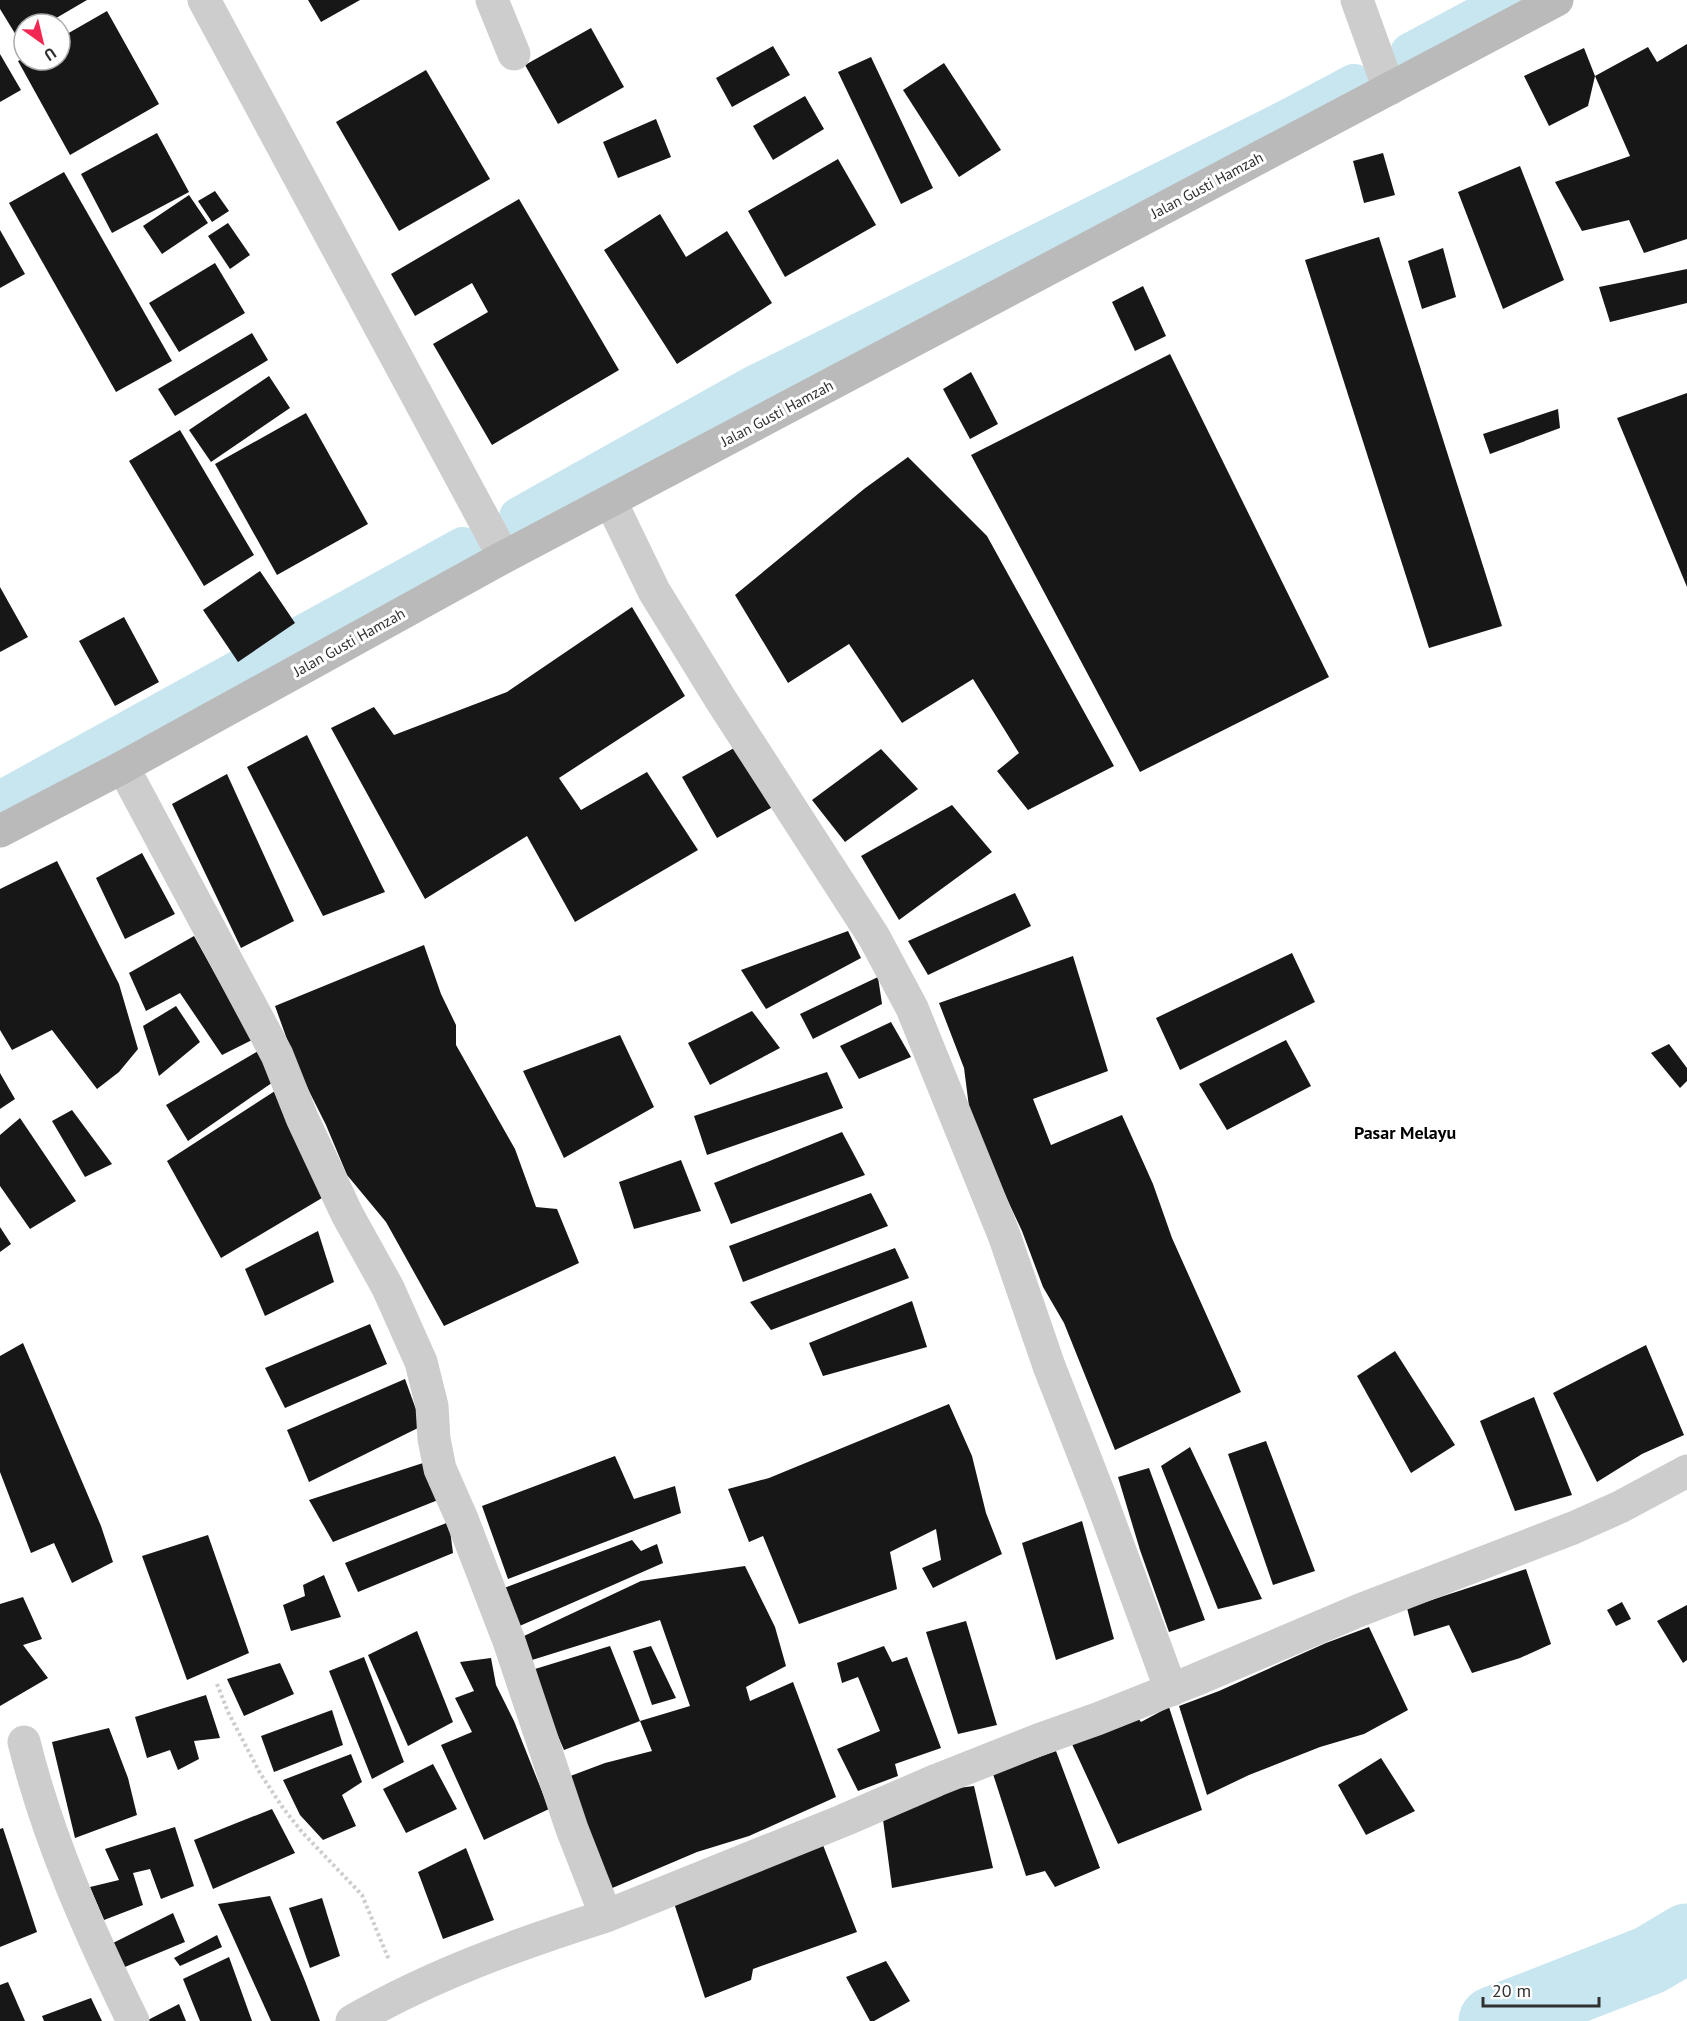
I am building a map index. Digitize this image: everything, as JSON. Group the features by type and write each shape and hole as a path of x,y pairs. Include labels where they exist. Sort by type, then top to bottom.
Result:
{"street":[{"path":"204,0 504,557"},
{"path":"492,0 514,54"},
{"path":"1358,0 1389,88"},
{"name":"Jalan Gusti Hamzah","path":"0,831 123,767 504,557 1557,0"},
{"path":"611,502 654,591 721,700 874,937 912,1008 1004,1235 1049,1366 1171,1690"},
{"path":"123,767 277,1054 302,1118 347,1214 388,1288 421,1362 432,1406 434,1440 440,1469 462,1519 509,1641 565,1807 606,1916"},
{"path":"352,2021 457,1968 606,1916 842,1821 937,1780 1171,1690 1360,1610 1573,1528 1620,1507 1687,1471"},
{"path":"24,1742 33,1779 73,1892 133,2021"}],"path":[{"path":"217,1684 228,1712 260,1773 283,1808 302,1832 362,1895 402,1995"}],"building":[{"path":"0,0 87,0 66,12 12,12 12,29 0,9"},
{"path":"308,0 360,0 321,22"},
{"path":"107,11 159,104 70,155 24,72 72,72 72,31"},
{"path":"591,28 624,87 558,124 525,65"},
{"path":"1687,44 1687,239 1644,253 1629,220 1582,231 1555,182 1630,156 1595,76 1648,47 1657,62"},
{"path":"773,46 790,75 732,107 716,78"},
{"path":"1584,48 1595,76 1588,106 1549,126 1524,76"},
{"path":"0,54 21,90 0,102"},
{"path":"871,57 933,188 901,204 838,72"},
{"path":"944,63 1001,150 959,177 903,90"},
{"path":"426,70 490,179 399,231 336,122"},
{"path":"805,96 824,129 773,160 753,126"},
{"path":"656,119 671,157 618,178 603,142"},
{"path":"157,133 189,192 112,233 81,174"},
{"path":"1383,153 1395,195 1364,203 1353,161"},
{"path":"838,159 876,225 785,277 748,211"},
{"path":"1520,166 1564,280 1503,309 1458,192"},
{"path":"64,172 172,361 116,392 9,203"},
{"path":"215,191 229,211 212,222 198,201"},
{"path":"189,195 208,223 162,254 143,226"},
{"path":"519,199 619,370 492,445 433,344 488,312 472,283 415,316 391,274"},
{"path":"660,214 686,257 727,231 772,303 677,364 604,250"},
{"path":"228,223 250,255 230,269 208,236"},
{"path":"0,230 25,274 0,288"},
{"path":"1379,237 1502,626 1429,648 1305,260"},
{"path":"1443,248 1456,297 1422,309 1408,261"},
{"path":"215,263 245,313 179,352 149,303"},
{"path":"1687,269 1687,303 1610,322 1599,287"},
{"path":"1143,286 1166,336 1135,351 1112,302"},
{"path":"252,333 268,360 175,416 158,389"},
{"path":"1170,354 1329,677 1140,772 971,455"},
{"path":"971,372 998,424 970,439 943,389"},
{"path":"269,376 290,408 211,462 189,430"},
{"path":"1687,393 1687,587 1617,418"},
{"path":"1558,409 1560,428 1490,454 1483,434"},
{"path":"306,413 368,524 277,575 215,464"},
{"path":"180,430 254,555 204,586 129,461"},
{"path":"908,457 987,536 1114,766 1028,810 997,771 1019,753 973,679 902,723 849,644 788,683 735,595 864,489"},
{"path":"260,571 295,623 238,662 203,610"},
{"path":"0,587 28,637 0,652"},
{"path":"632,607 685,696 559,778 581,810 647,772 698,850 575,922 527,836 425,899 331,728 374,707 394,735 507,692"},
{"path":"124,617 159,682 115,706 79,641"},
{"path":"307,735 385,892 323,916 247,767"},
{"path":"743,743 778,804 717,838 682,777"},
{"path":"881,749 918,789 845,842 812,800"},
{"path":"227,774 294,921 241,948 172,804"},
{"path":"952,805 992,852 899,920 861,856"},
{"path":"142,853 175,914 125,939 96,878"},
{"path":"57,861 119,984 138,1049 119,1072 97,1089 52,1030 12,1050 0,1030 0,889"},
{"path":"1015,893 1031,926 928,975 908,941"},
{"path":"848,931 861,958 766,1009 741,970"},
{"path":"194,936 252,1040 222,1055 180,993 146,1011 129,973"},
{"path":"424,945 441,994 456,1025 456,1045 515,1149 536,1207 557,1209 579,1263 444,1326 386,1222 347,1175 326,1125 297,1067 275,1006"},
{"path":"1292,953 1315,1002 1180,1070 1156,1018"},
{"path":"1073,956 1108,1071 1033,1099 1051,1145 1122,1115 1153,1184 1172,1238 1241,1392 1115,1450 1064,1323 1043,1287 1022,1231 971,1122 964,1068 939,1003"},
{"path":"878,977 882,1004 813,1039 800,1014"},
{"path":"176,1006 200,1042 159,1076 143,1026"},
{"path":"752,1011 780,1048 710,1085 688,1043"},
{"path":"891,1022 911,1057 859,1079 840,1046"},
{"path":"620,1035 654,1107 564,1158 523,1071"},
{"path":"1286,1040 1311,1086 1227,1130 1199,1084"},
{"path":"1669,1044 1687,1068 1687,1081 1680,1088 1651,1053"},
{"path":"260,1050 276,1080 188,1141 166,1105"},
{"path":"827,1072 843,1108 707,1155 694,1116"},
{"path":"0,1073 15,1099 0,1109"},
{"path":"278,1089 322,1198 221,1258 167,1161"},
{"path":"72,1110 112,1164 85,1177 52,1121"},
{"path":"20,1118 76,1201 30,1229 0,1186 0,1135"},
{"path":"842,1132 865,1175 731,1224 714,1183"},
{"path":"681,1160 701,1211 634,1229 619,1182"},
{"path":"871,1193 888,1226 743,1282 729,1246"},
{"path":"0,1227 11,1244 0,1252"},
{"path":"318,1231 334,1282 265,1316 245,1269"},
{"path":"895,1248 909,1278 771,1330 750,1302"},
{"path":"912,1301 927,1347 823,1376 809,1343"},
{"path":"370,1324 387,1364 285,1408 265,1368"},
{"path":"23,1343 101,1526 113,1562 72,1583 54,1543 31,1553 0,1472 0,1356"},
{"path":"1646,1345 1684,1435 1642,1454 1597,1482 1553,1393"},
{"path":"1395,1351 1455,1445 1411,1473 1357,1376"},
{"path":"405,1379 422,1426 309,1482 287,1430"},
{"path":"1534,1397 1572,1495 1515,1511 1480,1421"},
{"path":"949,1404 972,1456 986,1513 1002,1554 933,1588 922,1568 941,1560 936,1529 890,1552 897,1589 799,1624 763,1536 749,1542 728,1489 769,1478"},
{"path":"1266,1441 1315,1571 1273,1585 1228,1454"},
{"path":"1190,1447 1262,1599 1218,1609 1161,1466"},
{"path":"615,1456 634,1499 675,1486 681,1513 508,1579 482,1506"},
{"path":"423,1463 438,1500 333,1542 309,1500"},
{"path":"1149,1468 1205,1620 1169,1632 1140,1550 1118,1477"},
{"path":"1082,1521 1114,1639 1056,1660 1022,1543"},
{"path":"449,1522 453,1553 358,1592 345,1563"},
{"path":"208,1535 249,1653 187,1680 142,1556"},
{"path":"632,1540 641,1551 657,1544 663,1563 515,1628 499,1590"},
{"path":"745,1566 775,1627 786,1666 746,1687 750,1701 793,1682 836,1797 749,1836 697,1852 610,1889 565,1778 605,1763 652,1751 640,1721 690,1706 660,1620 532,1660 524,1636 641,1581"},
{"path":"1526,1569 1551,1644 1520,1658 1472,1673 1449,1625 1414,1636 1407,1608"},
{"path":"324,1575 341,1617 291,1631 283,1605 305,1596 303,1585"},
{"path":"23,1597 42,1639 23,1645 48,1678 0,1706 0,1604"},
{"path":"1622,1602 1631,1619 1616,1626 1607,1610"},
{"path":"1687,1605 1687,1660 1683,1663 1657,1621"},
{"path":"966,1621 997,1725 958,1734 926,1632"},
{"path":"1369,1627 1408,1710 1364,1734 1320,1747 1249,1775 1207,1795 1179,1706"},
{"path":"417,1631 453,1722 408,1746 368,1655"},
{"path":"610,1646 640,1721 564,1750 542,1699 535,1669"},
{"path":"651,1646 676,1698 652,1705 633,1651"},
{"path":"884,1646 892,1662 907,1657 941,1748 895,1764 898,1776 858,1791 837,1749 880,1731 858,1677 842,1683 837,1663"},
{"path":"364,1657 404,1762 372,1779 329,1671"},
{"path":"491,1658 496,1685 514,1721 549,1809 484,1840 441,1745 472,1732 455,1698 474,1691 460,1662"},
{"path":"280,1663 294,1694 244,1716 227,1679"},
{"path":"206,1695 220,1738 194,1741 199,1759 178,1770 170,1750 147,1758 135,1717"},
{"path":"1169,1707 1202,1810 1118,1844 1071,1742 1134,1713 1141,1722"},
{"path":"332,1710 343,1745 274,1772 261,1736"},
{"path":"109,1728 128,1778 137,1815 75,1838 52,1742"},
{"path":"1056,1751 1100,1868 1055,1887 1045,1871 1026,1876 993,1774"},
{"path":"351,1754 362,1782 342,1795 356,1826 323,1840 300,1815 283,1780"},
{"path":"1381,1758 1415,1811 1366,1835 1338,1785"},
{"path":"433,1764 457,1809 406,1833 383,1789"},
{"path":"974,1786 993,1868 892,1888 882,1812 918,1806 918,1793"},
{"path":"272,1809 295,1853 213,1889 194,1840"},
{"path":"175,1827 194,1886 161,1899 150,1869 133,1873 143,1905 104,1920 90,1887 119,1880 105,1849"},
{"path":"3,1828 37,1932 0,1947 0,1829"},
{"path":"821,1840 857,1932 753,1969 751,1980 705,1998 673,1900"},
{"path":"466,1848 494,1920 443,1939 418,1872"},
{"path":"270,1896 320,2021 271,2021 218,1904"},
{"path":"322,1898 340,1956 310,1968 289,1908"},
{"path":"173,1913 185,1942 120,1969 111,1944"},
{"path":"217,1935 222,1947 180,1966 174,1958"},
{"path":"229,1957 252,2021 200,2021 183,1979"},
{"path":"886,1961 910,2001 870,2021 846,1977"},
{"path":"8,1982 25,2021 0,2021 0,1985"},
{"path":"91,1998 102,2021 44,2021 42,2016"},
{"path":"179,2004 186,2021 146,2021"}],"waterway":[{"path":"1410,53 1509,0"},
{"path":"519,517 753,386 1354,84"},
{"path":"0,801 463,547"},
{"path":"1493,2021 1650,1960 1687,1938"}],"district":[{"name":"Pasar Melayu","path":"1405,1132"}]}
